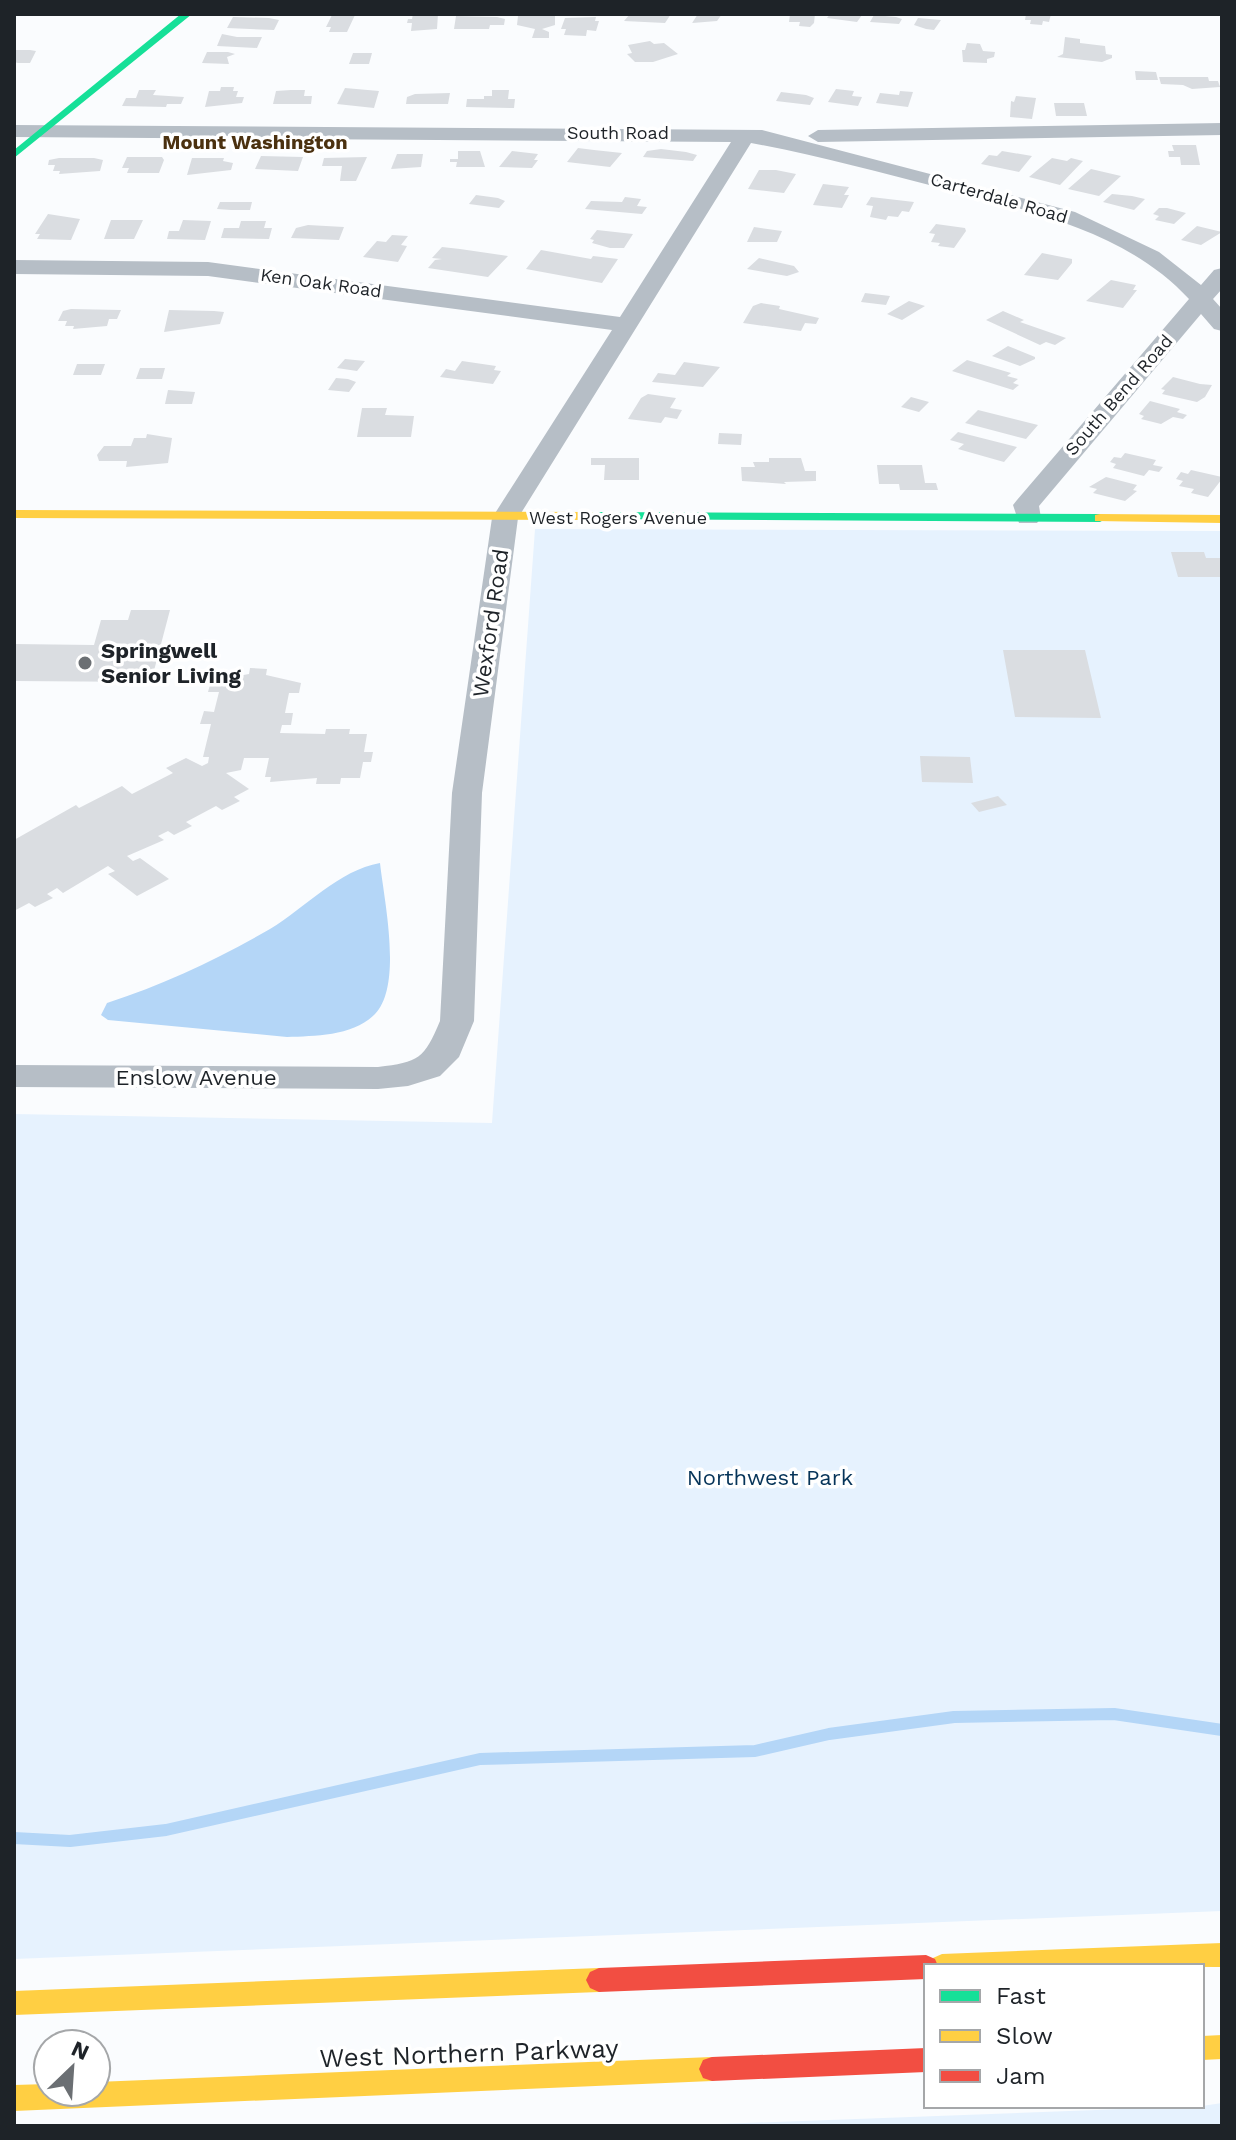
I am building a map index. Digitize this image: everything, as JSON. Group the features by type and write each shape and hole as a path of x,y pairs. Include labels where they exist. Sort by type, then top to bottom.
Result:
{"street":[{"path":"14,155 187,14"},
{"path":"14,130 35,110"},
{"name":"South Road","path":"14,130 745,136 1222,129"},
{"name":"Carterdale Road","path":"745,136 847,156 1054,212 1100,230 1152,258 1202,299 1222,324"},
{"name":"Wexford Road","path":"378,1078 408,1075 428,1068 442,1057 457,1021 467,793 505,518 745,136"},
{"name":"Ken Oak Road","path":"14,267 208,269 626,325"},
{"name":"South Bend Road","path":"1028,518 1026,505 1222,275"},
{"name":"West Rogers Avenue","path":"14,514 1222,519"},
{"name":"Enslow Avenue","path":"14,1076 378,1078"},
{"path":"993,1964 1222,1955"},
{"path":"14,2003 924,1967"},
{"name":"West Northern Parkway","path":"112,2094 924,2060"}],"green space":[{"name":"Northwest Park","path":"535,529 1222,531 1222,1911 14,1959 14,1114 492,1123"},
{"path":"1222,2103 1222,2126 667,2126 1204,2108"}],"water":[{"path":"380,863 390,942 388,983 375,1014 356,1027 334,1033 287,1037 108,1020 101,1015 107,1003 231,951 270,929 336,881"}],"building":[{"path":"413,14 438,14 437,29 411,31 412,23 407,23"},
{"path":"630,14 671,14 665,23 624,21"},
{"path":"698,14 722,14 717,21 692,23"},
{"path":"790,14 815,14 814,23 810,27 799,26 800,22 789,22"},
{"path":"830,14 862,15 857,22 827,18"},
{"path":"1026,14 1051,14 1049,22 1043,21 1042,25 1030,24 1031,20 1025,20"},
{"path":"332,15 355,15 347,32 329,32 331,27 326,27"},
{"path":"874,15 902,19 899,24 870,22"},
{"path":"456,16 505,19 504,25 490,25 489,29 454,29"},
{"path":"518,16 555,16 555,25 542,29 549,32 549,38 532,38 535,29 517,25"},
{"path":"233,17 279,20 274,30 227,28"},
{"path":"596,17 595,21 599,21 596,31 587,30 586,36 564,35 566,29 561,29 565,18"},
{"path":"918,18 941,20 934,30 914,25"},
{"path":"222,34 262,37 257,48 217,46"},
{"path":"1065,37 1080,39 1080,43 1105,46 1106,54 1112,55 1112,58 1102,62 1057,57 1063,54"},
{"path":"650,41 654,44 664,43 678,54 653,62 635,62 627,54 632,53 628,45"},
{"path":"967,43 980,44 983,51 995,52 994,57 987,59 987,63 963,62 962,50 965,50"},
{"path":"14,50 36,51 30,63 18,63 14,62"},
{"path":"207,52 235,54 227,57 229,64 202,63"},
{"path":"353,53 372,53 369,64 349,64"},
{"path":"1135,71 1156,72 1158,80 1136,80"},
{"path":"1159,77 1208,77 1209,81 1218,81 1220,87 1192,89 1183,85 1161,84"},
{"path":"221,87 234,87 233,91 238,91 236,97 244,97 242,103 205,107 209,91 220,91"},
{"path":"345,88 379,91 374,108 337,104"},
{"path":"836,89 854,91 852,96 862,97 858,106 828,102"},
{"path":"139,90 156,90 153,95 184,97 181,104 167,104 166,107 122,106 126,98 136,98"},
{"path":"305,90 304,96 312,96 311,104 273,104 276,91"},
{"path":"492,90 509,90 508,99 515,99 514,108 466,107 467,99 484,99 484,96 492,96"},
{"path":"900,91 913,92 908,107 876,103 880,93 899,95"},
{"path":"781,92 814,98 810,105 776,101"},
{"path":"450,93 448,104 406,104 407,97 415,94"},
{"path":"1016,96 1036,98 1032,119 1010,117 1011,101 1014,102"},
{"path":"1054,103 1084,103 1087,116 1056,116"},
{"path":"1172,145 1196,145 1200,165 1181,165 1180,157 1169,157 1168,151 1174,151"},
{"path":"578,148 622,153 610,167 567,162"},
{"path":"661,149 697,155 693,161 643,157 647,151"},
{"path":"458,151 480,151 485,167 456,167 457,162 450,162 450,159 458,159"},
{"path":"512,151 538,154 534,160 538,160 532,168 499,167"},
{"path":"1002,151 1032,156 1019,172 981,164 989,155 997,156"},
{"path":"397,154 423,154 421,167 391,169"},
{"path":"261,156 303,157 298,171 255,169"},
{"path":"127,157 162,157 164,160 159,173 127,173 129,168 122,168"},
{"path":"367,157 356,181 340,181 342,166 322,166 324,158"},
{"path":"192,158 224,158 223,161 233,163 231,170 187,175"},
{"path":"1052,158 1083,161 1060,185 1029,177"},
{"path":"49,160 103,160 100,171 59,174 60,171 53,171 55,165 48,165"},
{"path":"1091,169 1121,176 1099,196 1068,189"},
{"path":"759,170 796,174 784,193 748,189"},
{"path":"823,184 849,187 844,195 849,195 842,208 813,205"},
{"path":"1112,194 1145,199 1134,210 1103,202"},
{"path":"476,195 505,201 499,208 469,204"},
{"path":"625,197 641,199 637,206 647,207 642,214 585,209 591,201 622,202"},
{"path":"871,197 914,202 909,212 902,211 898,217 888,216 886,220 870,217 873,206 866,205"},
{"path":"220,202 252,202 250,210 231,210 217,209"},
{"path":"1159,208 1186,213 1174,224 1155,220 1159,216 1153,214"},
{"path":"48,214 80,219 71,240 37,239 40,234 35,234"},
{"path":"111,220 143,220 134,239 104,239"},
{"path":"183,220 211,221 205,240 167,239 169,231 179,231"},
{"path":"241,221 266,221 264,228 272,228 269,239 221,238 224,228 239,228"},
{"path":"936,224 965,228 966,231 954,248 938,246 940,243 931,242 935,234 929,233"},
{"path":"308,225 344,227 339,240 291,238 296,228"},
{"path":"1197,226 1222,232 1201,245 1181,240"},
{"path":"754,227 782,231 777,242 747,242"},
{"path":"597,230 633,234 624,248 610,248 592,243 594,240 590,239"},
{"path":"392,235 408,236 401,245 407,246 398,262 363,257 377,241 386,242"},
{"path":"442,247 508,256 488,277 428,268 435,260 442,259 432,258"},
{"path":"541,250 591,259 593,256 618,259 602,283 526,269"},
{"path":"1042,253 1072,259 1072,263 1058,280 1024,275"},
{"path":"759,258 794,266 799,272 787,276 747,269"},
{"path":"1111,280 1136,285 1133,290 1137,290 1123,308 1086,301"},
{"path":"865,293 890,296 886,305 861,302"},
{"path":"909,301 925,306 902,320 887,314"},
{"path":"761,303 819,318 816,324 805,323 801,331 743,323 753,306"},
{"path":"121,310 117,319 109,319 107,326 73,329 74,326 65,326 67,321 58,321 63,311"},
{"path":"169,310 224,312 220,324 164,332"},
{"path":"1003,311 1024,320 1020,322 1066,338 1055,345 1046,342 1040,345 986,320"},
{"path":"1008,346 1035,359 1020,366 992,356"},
{"path":"345,359 365,361 357,371 337,368"},
{"path":"967,360 1011,373 1007,376 1018,379 1013,383 1019,385 1013,390 952,371"},
{"path":"462,361 496,366 494,370 501,371 493,384 440,377 446,369 455,371"},
{"path":"684,362 720,367 703,387 652,382 658,373 675,375"},
{"path":"77,364 105,364 101,375 73,375"},
{"path":"140,368 165,368 162,379 136,379"},
{"path":"1173,377 1212,385 1205,397 1197,402 1162,394 1165,390 1161,389"},
{"path":"336,378 356,382 349,392 328,390"},
{"path":"168,390 195,392 192,404 165,404"},
{"path":"648,394 676,398 670,408 682,410 677,419 665,417 661,423 628,419 641,398"},
{"path":"911,397 929,402 919,412 901,407"},
{"path":"1150,401 1180,409 1177,412 1187,415 1183,419 1173,417 1161,424 1141,419 1144,416 1139,414"},
{"path":"362,408 387,408 385,415 414,416 411,437 357,437"},
{"path":"978,410 1038,425 1026,439 965,423"},
{"path":"958,432 1017,447 1004,462 958,449 964,444 950,440"},
{"path":"719,433 742,434 741,445 718,444"},
{"path":"147,434 172,438 168,463 126,467 127,461 99,461 97,455 104,446 131,446 134,438 146,438"},
{"path":"1125,453 1156,460 1153,465 1163,467 1159,472 1149,470 1144,476 1113,468 1116,464 1110,462 1114,457 1121,458"},
{"path":"591,458 639,458 639,480 604,480 605,465 591,465"},
{"path":"769,458 801,458 805,471 816,471 816,481 784,482 786,484 742,481 741,467 755,467 753,462 769,462"},
{"path":"877,465 922,465 925,483 936,483 938,490 900,490 899,484 879,484"},
{"path":"1191,470 1222,479 1208,497 1191,493 1194,489 1179,486 1183,481 1176,479 1181,472 1188,474"},
{"path":"1106,477 1137,485 1133,490 1137,491 1125,501 1093,493 1097,489 1089,487"},
{"path":"1171,552 1204,552 1206,558 1222,558 1222,577 1178,577"},
{"name":"Springwell Senior Living","path":"131,610 170,610 151,682 14,681 14,644 94,645 101,620 128,620"},
{"path":"1003,650 1085,650 1101,718 1015,717"},
{"path":"250,668 267,669 266,675 301,683 299,693 289,693 285,713 293,713 291,725 282,725 280,733 325,734 326,729 350,729 349,734 367,734 364,752 373,752 371,762 363,762 360,778 341,778 340,784 316,784 317,778 270,782 271,777 265,777 269,758 244,758 241,770 226,773 249,789 234,797 240,801 222,810 216,806 186,822 192,826 174,835 168,831 158,836 164,840 127,856 133,861 140,858 169,879 137,896 108,874 115,871 108,866 63,893 57,888 47,894 53,898 35,907 29,903 14,911 14,840 76,805 79,808 122,786 132,794 173,773 166,768 186,758 202,766 208,763 209,757 203,757 211,724 200,724 204,711 214,712 219,692 208,692 211,681 249,674"},
{"path":"920,756 970,757 973,783 922,782"},
{"path":"998,796 1007,805 979,812 971,803"}],"waterway":[{"path":"14,1838 70,1841 166,1830 480,1759 755,1751 829,1734 954,1717 1114,1714 1222,1730"}],"traffic: fast":[{"path":"14,155 187,14"},
{"path":"592,516 1100,518"}],"traffic: slow":[{"path":"14,514 592,516"},
{"path":"1100,518 1222,519"},
{"path":"993,1964 1222,1955"},
{"path":"14,2003 599,1980"},
{"path":"1204,2048 1222,2047"},
{"path":"14,2098 712,2069"}],"traffic: jam":[{"path":"599,1980 924,1967"},
{"path":"712,2069 924,2060"}],"place":[{"name":"Springwell Senior Living","path":"85,663"}],"district":[{"name":"Mount Washington","path":"255,142"}]}
